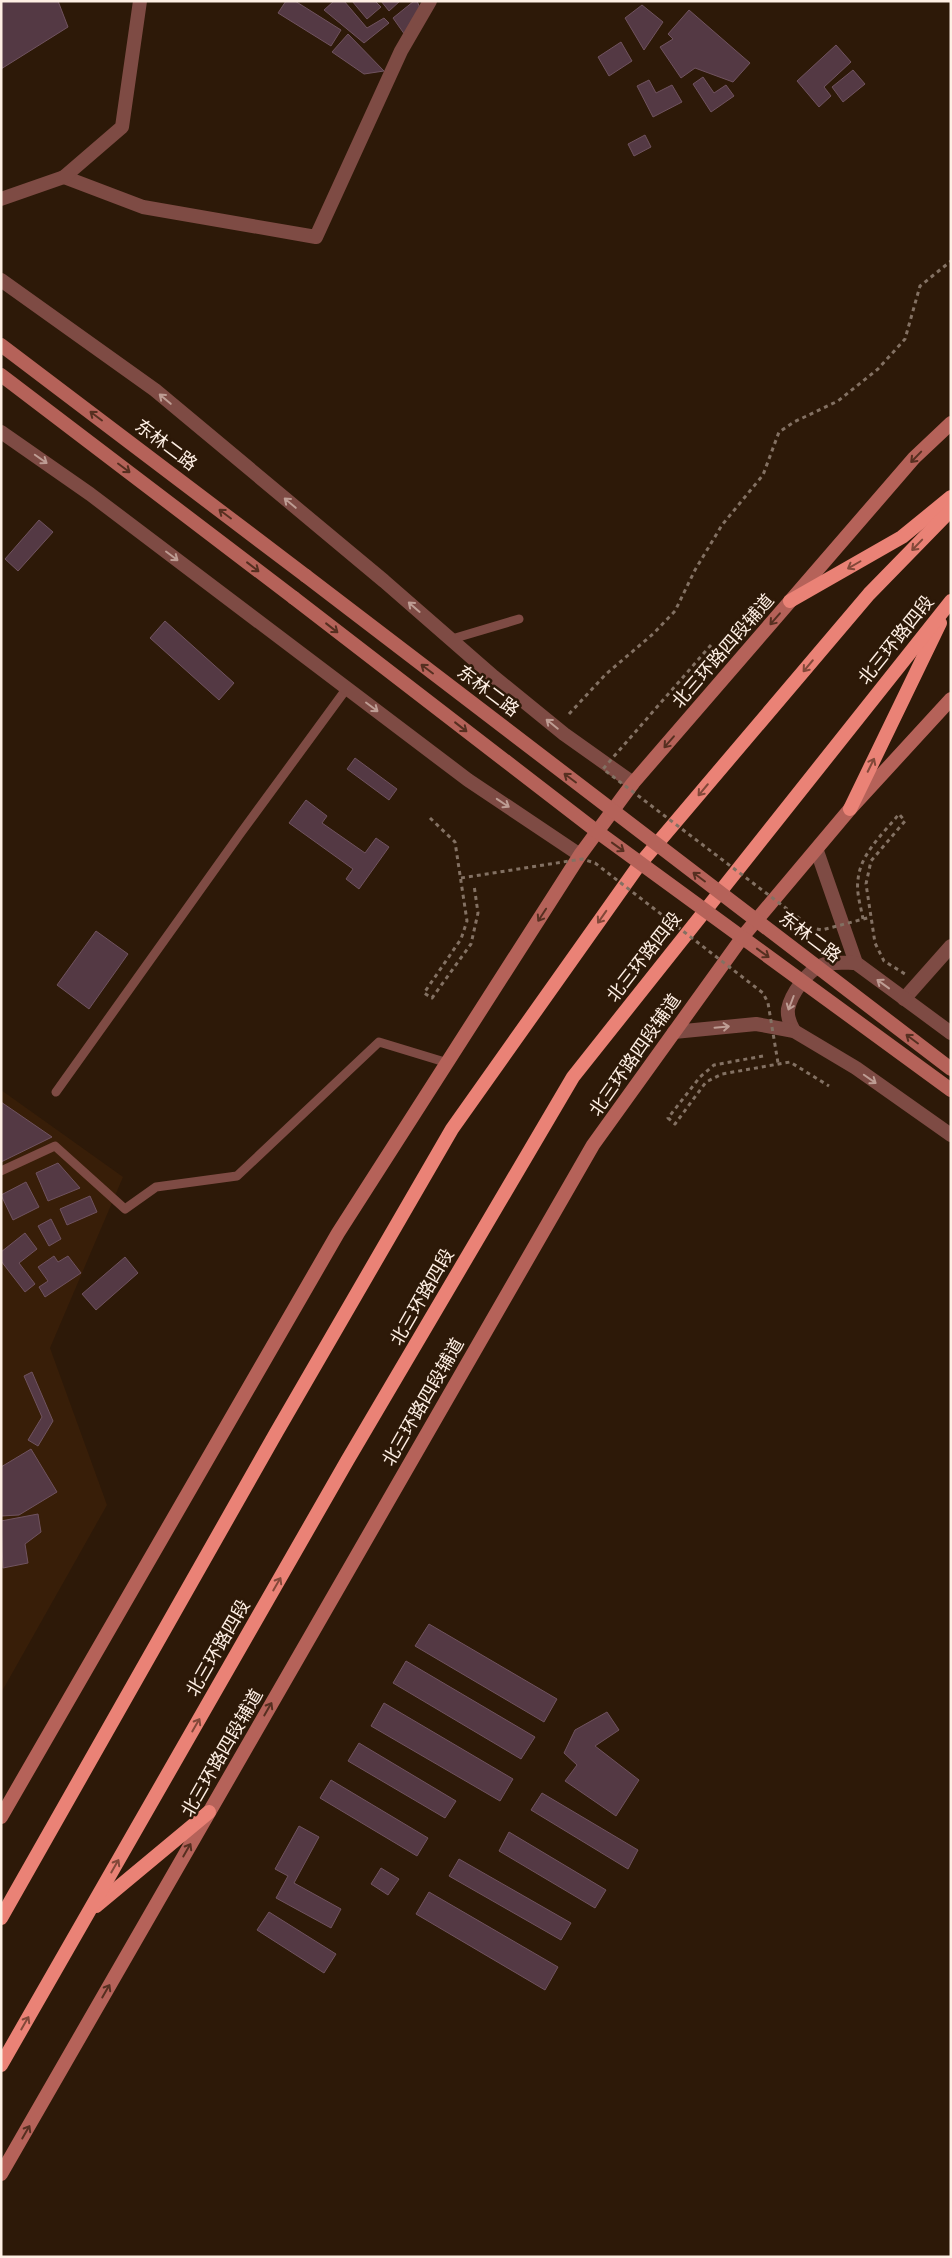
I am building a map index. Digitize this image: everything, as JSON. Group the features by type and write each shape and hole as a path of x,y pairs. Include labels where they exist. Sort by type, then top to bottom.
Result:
{"highway":[{"path":"790,602 902,537 951,497"},
{"path":"1,1918 271,1442 452,1128 639,865 869,594 951,510"},
{"path":"850,809 951,601"},
{"name":"北三环路四段","path":"1,2065 347,1461 573,1077 951,601"},
{"path":"89,1911 209,1812"},
{"path":"1,1912 24,1878"}],"main road":[{"name":"东林二路","path":"1,345 951,1069"},
{"path":"1,375 595,830 951,1090"},
{"name":"北三环路四段辅道","path":"1,1817 338,1233 580,855 634,783 914,458 951,423"},
{"name":"北三环路四段辅道","path":"1,2174 594,1145 744,935 817,851 850,809 951,698"}],"street":[{"path":"1,199 64,177 122,127 140,1"},
{"path":"64,177 143,207 316,237 400,51 430,1"},
{"path":"1,280 155,390 452,639 494,677 564,734 634,783"},
{"path":"1,432 90,494 468,780 580,855"},
{"path":"817,851 856,963 951,1033"},
{"path":"904,999 951,946"},
{"path":"794,1031 788,1016 789,1008 791,1000 807,976 821,965 856,963"},
{"path":"674,1032 756,1024 794,1031 856,1068 951,1135"}],"lane":[{"path":"452,639 519,619"},
{"path":"56,1092 347,688"},
{"path":"1,1171 56,1146 125,1208 156,1187 237,1176 379,1042 448,1063"}],"path":[{"path":"569,714 606,674 653,634 675,611 695,570 722,525 763,475 779,432 794,422 838,401 878,369 904,339 920,286 951,261"},
{"path":"711,645 603,770 812,928 822,930 871,917"},
{"path":"863,919 857,881 859,872 866,855 898,814 906,821 871,861 866,884 875,944 884,961 912,978"},
{"path":"430,818 456,842 467,921 461,939 424,993 432,998 471,944 478,913 474,885"},
{"path":"461,878 582,860 594,863 763,993 768,1003 778,1063"},
{"path":"763,1056 714,1065 700,1077 668,1118 676,1124 706,1082 722,1074 790,1062 798,1065 828,1086"}],"shaded area":[{"path":"1,1090 123,1177 50,1348 107,1505 1,1693"}],"building":[{"path":"1,1 58,1 68,27 1,69"},
{"path":"286,1 295,1 341,30 331,46 278,13"},
{"path":"334,1 344,1 367,28 384,18 389,23 364,43 324,10"},
{"path":"352,1 375,1 381,7 367,19"},
{"path":"381,1 400,1 389,11"},
{"path":"414,1 417,1 420,8 405,35 393,18"},
{"path":"642,5 663,22 644,50 625,18"},
{"path":"689,10 750,63 733,82 695,68 681,78 660,47 673,39 668,34"},
{"path":"348,34 384,71 364,74 332,52"},
{"path":"621,42 632,61 609,76 598,57"},
{"path":"836,45 851,62 824,87 831,96 819,107 797,81"},
{"path":"853,70 865,84 843,102 832,87"},
{"path":"703,77 714,93 726,85 734,96 711,112 693,84"},
{"path":"649,80 656,93 672,85 682,102 653,117 637,86"},
{"path":"645,135 651,147 634,156 628,144"},
{"path":"39,520 53,532 18,571 5,559"},
{"path":"165,621 234,683 219,700 150,638"},
{"path":"355,758 397,789 389,800 347,769"},
{"path":"306,800 327,816 322,823 365,853 376,838 389,847 359,889 346,879 353,869 289,823"},
{"path":"96,931 128,954 89,1009 57,985"},
{"path":"1,1102 52,1137 1,1162"},
{"path":"58,1163 80,1188 48,1201 36,1173"},
{"path":"26,1182 39,1207 13,1220 1,1195"},
{"path":"90,1196 97,1212 67,1225 60,1209"},
{"path":"51,1219 61,1239 49,1246 38,1226"},
{"path":"25,1233 37,1249 19,1263 35,1284 25,1292 1,1261 1,1252"},
{"path":"54,1256 58,1262 68,1256 81,1273 45,1297 39,1287 48,1281 38,1267"},
{"path":"125,1257 138,1273 96,1310 82,1294"},
{"path":"32,1372 53,1421 38,1446 28,1440 42,1417 24,1376"},
{"path":"31,1449 57,1492 19,1515 1,1516 1,1467"},
{"path":"38,1514 41,1532 25,1544 28,1563 3,1568 1,1521"},
{"path":"429,1624 557,1699 544,1722 415,1646"},
{"path":"406,1661 535,1737 521,1759 393,1683"},
{"path":"384,1703 513,1779 500,1801 371,1726"},
{"path":"607,1712 619,1730 595,1746 639,1780 616,1816 565,1781 577,1765 564,1753 575,1730"},
{"path":"359,1743 456,1801 445,1818 348,1761"},
{"path":"331,1780 428,1838 417,1856 320,1798"},
{"path":"542,1793 638,1850 628,1869 531,1810"},
{"path":"299,1826 319,1837 294,1883 341,1909 331,1928 276,1898 288,1876 275,1869"},
{"path":"509,1832 606,1890 595,1908 499,1851"},
{"path":"459,1859 571,1923 561,1940 449,1876"},
{"path":"381,1868 399,1879 388,1895 371,1884"},
{"path":"429,1892 558,1967 545,1990 416,1914"},
{"path":"269,1912 336,1954 324,1973 257,1930"}]}
